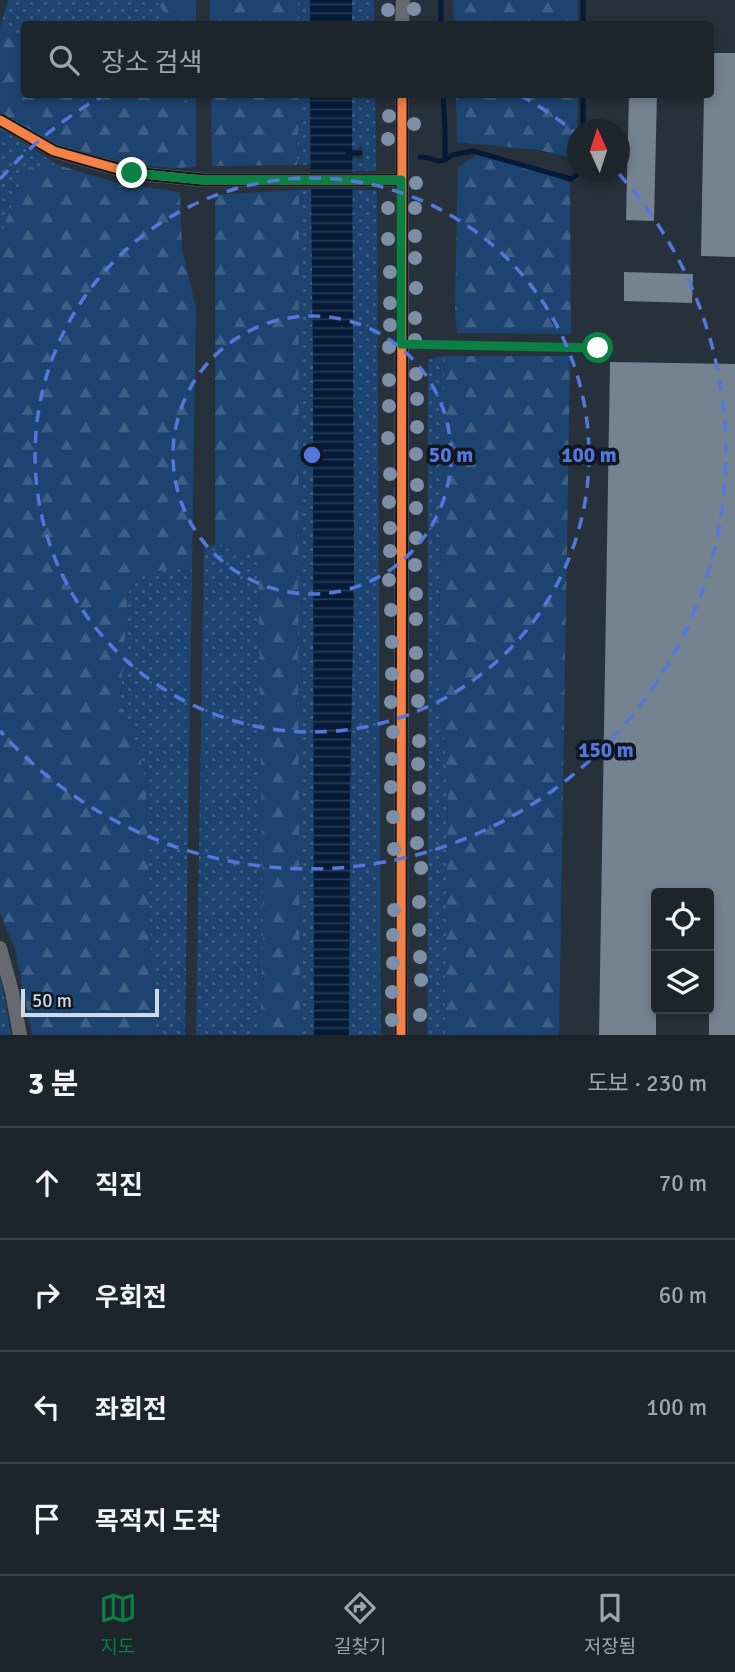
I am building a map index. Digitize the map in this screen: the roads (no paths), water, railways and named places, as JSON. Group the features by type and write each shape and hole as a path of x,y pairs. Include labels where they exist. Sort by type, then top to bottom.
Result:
{"street":[{"path":"402,21 403,0"},
{"path":"401,1035 402,98"},
{"path":"0,120 54,151 132,173 203,180 401,180"},
{"path":"0,948 20,1035"}],"lane":[{"path":"401,344 598,348"}],"waterway":[{"path":"441,0 441,21"},
{"path":"583,0 583,21"},
{"path":"443,98 445,160"},
{"path":"583,98 583,119"},
{"path":"420,157 438,161 473,151 567,178"},
{"path":"348,153 360,153"}]}
